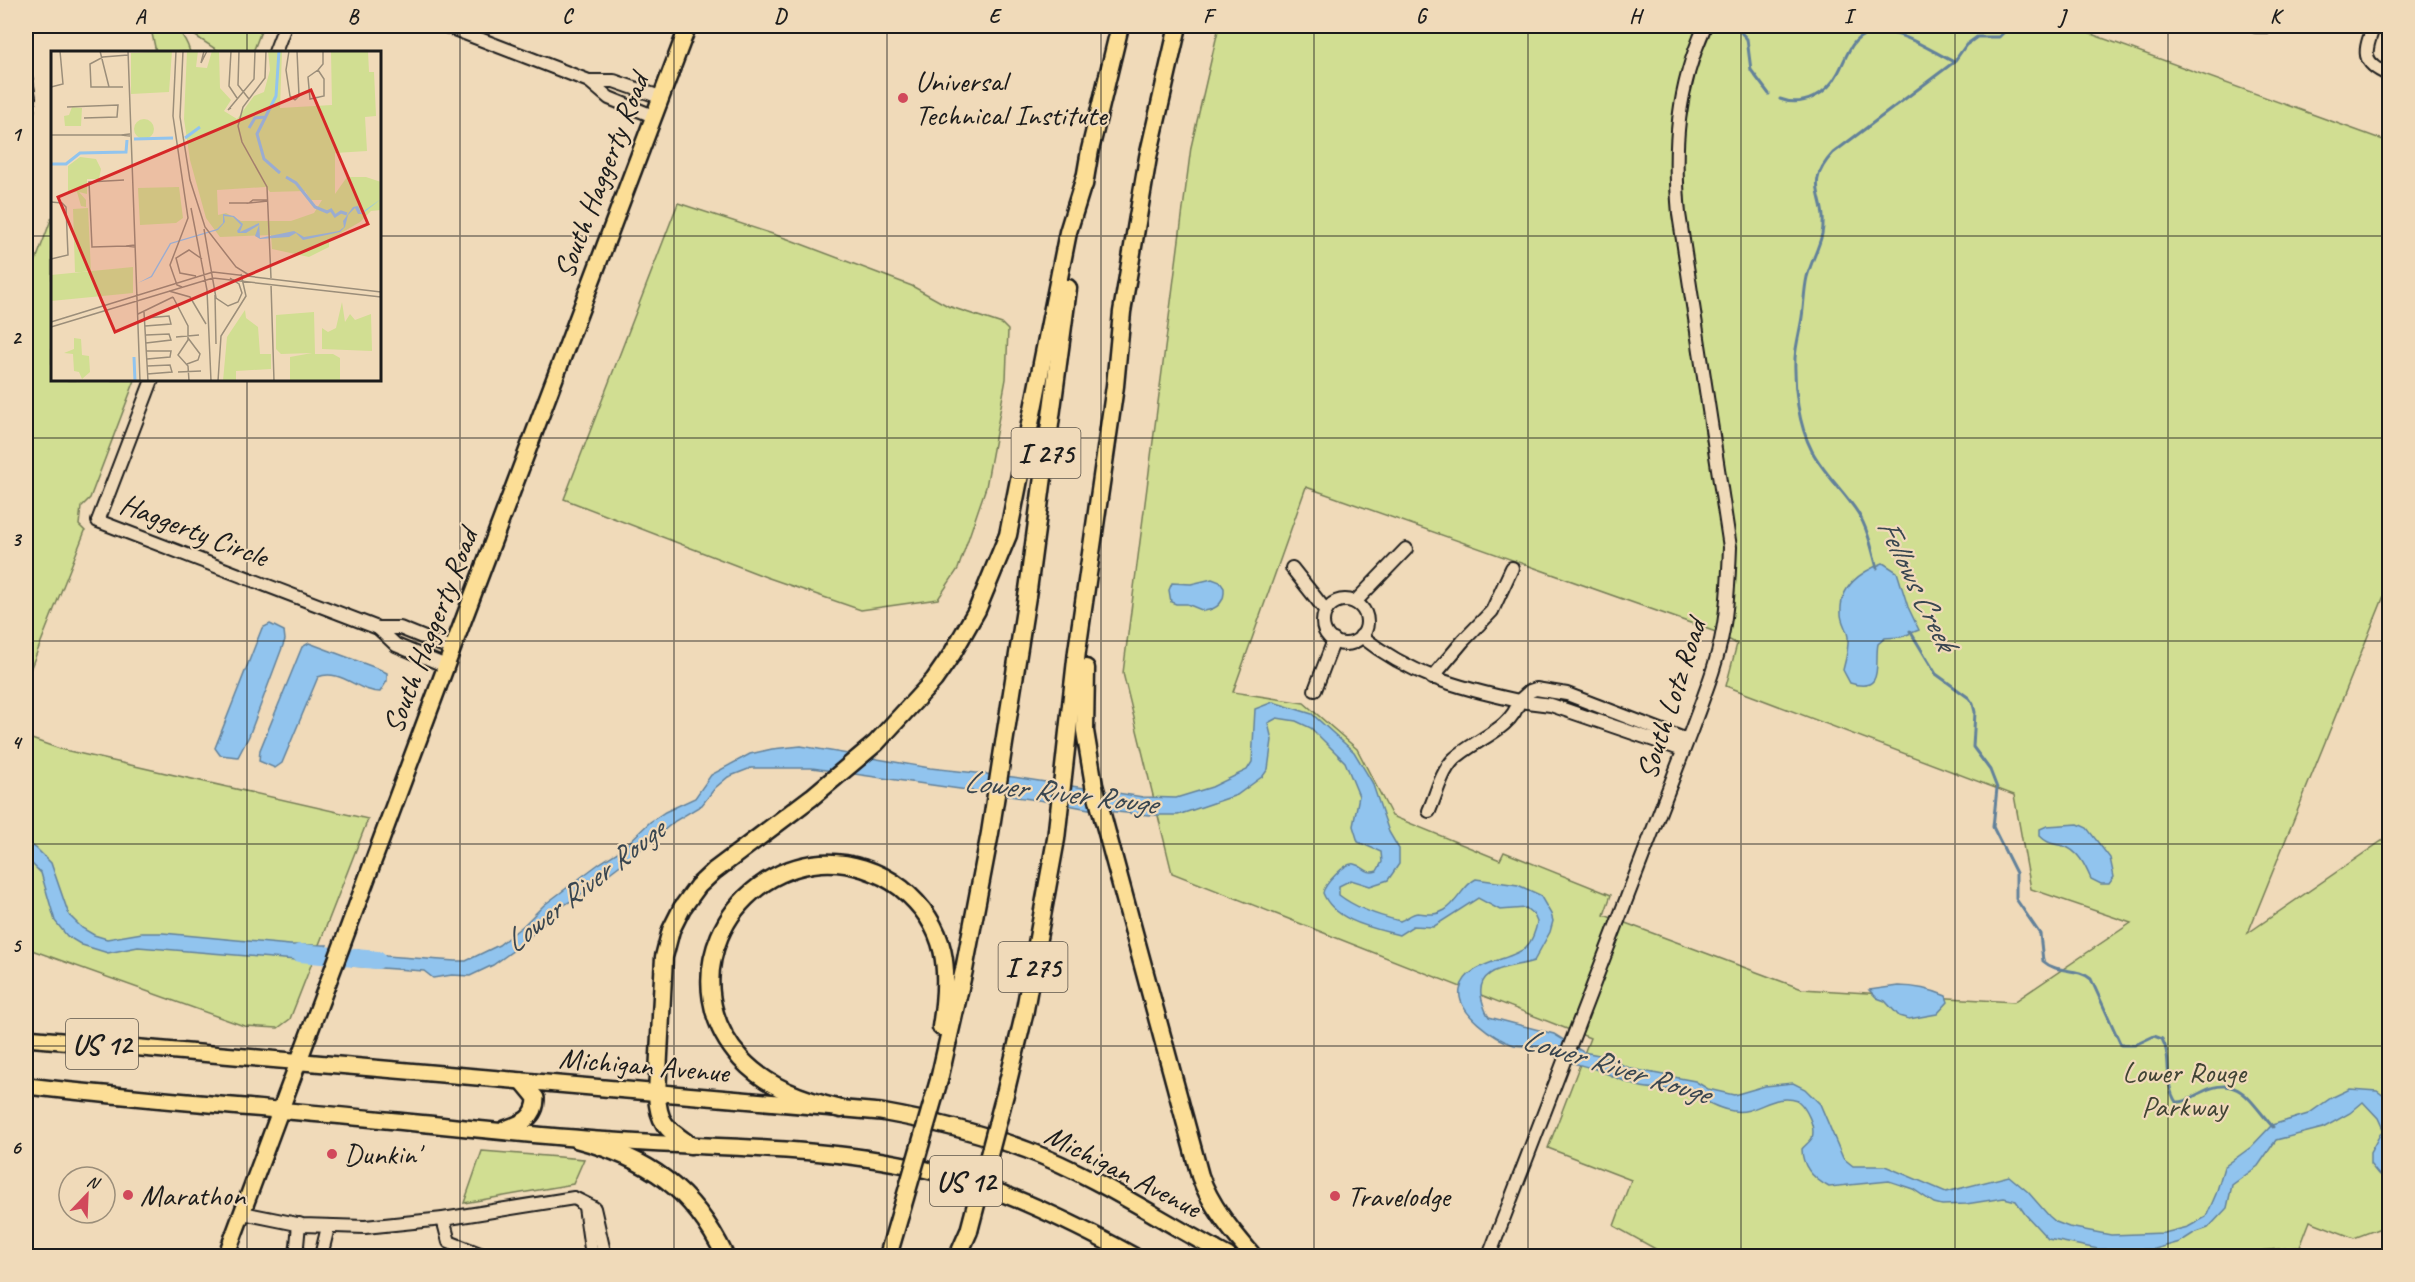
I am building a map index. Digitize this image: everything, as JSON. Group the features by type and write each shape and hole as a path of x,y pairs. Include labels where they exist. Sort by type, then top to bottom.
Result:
{"highway":[{"name":"I 275","path":"888,1257 940,1076 964,970 990,833 1028,590 1065,307 1085,177 1120,26"},
{"name":"I 275","path":"959,1257 969,1231 1005,1094 1035,959 1056,839 1067,736 1115,386 1122,312 1148,157 1178,26"},
{"path":"690,1145 663,1124 657,1112 664,957 671,930 691,895 714,871 812,797 876,743 934,680 977,610 1008,535 1068,232 1085,177"},
{"path":"1115,386 1111,452 1084,684 1086,740 1109,844 1200,1176 1212,1202 1228,1227 1253,1257"},
{"path":"841,1109 793,1095 754,1071 730,1044 721,1028 712,996 712,961 723,926 734,909 753,890 774,876 791,869 828,863 861,867 894,883 909,894 932,921 945,957 946,976 946,993 939,1035 940,1076"},
{"path":"576,1139 628,1156 669,1181 704,1218 724,1257"}],"main road":[{"name":"South Haggerty Road","path":"226,1257 452,649 688,26"},
{"name":"Michigan Avenue","path":"26,1038 881,1112 933,1121 1028,1150 1115,1192 1220,1254"},
{"path":"503,1130 525,1123 534,1112 536,1098 522,1081"},
{"name":"US 12","path":"26,1086 503,1130 576,1139 807,1153 885,1162 973,1182 1019,1199 1068,1221 1118,1251 1134,1257"}],"street":[{"path":"275,51 285,26"},
{"path":"446,26 589,81 609,98 653,116"},
{"name":"South Lotz Road","path":"1490,1257 1713,670 1723,631 1729,590 1730,548 1679,214 1676,181 1676,137 1682,96 1692,59 1705,26"},
{"path":"2256,26 2272,26"},
{"path":"2374,26 2366,48 2366,57 2374,68 2390,75"},
{"path":"26,80 29,98 26,118"},
{"path":"589,81 614,81 660,97"},
{"name":"Haggerty Circle","path":"152,381 98,521 378,628 400,628 452,649"},
{"path":"1355,602 1406,549"},
{"path":"1292,568 1326,611"},
{"path":"1432,678 1463,640 1492,611 1512,568"},
{"path":"1342,600 1355,602 1365,611 1367,617 1365,631 1348,643 1334,640 1323,624 1326,611 1335,602 1342,600"},
{"name":"Haggerty Circle","path":"378,628 396,645 446,666"},
{"path":"1361,636 1391,658 1432,678 1463,689 1519,700"},
{"path":"1315,690 1334,640"},
{"path":"1429,811 1451,762 1505,722 1517,710 1519,700 1536,689 1559,692 1685,745"},
{"path":"243,1213 298,1224 365,1227 443,1219 574,1198 594,1208 605,1257"},
{"path":"581,1202 585,1207 592,1257"},
{"path":"443,1219 449,1242 485,1257"},
{"path":"296,1257 298,1224"},
{"path":"321,1257 328,1227"}],"green space":[{"path":"158,26 179,33 183,36 190,51 156,51 151,29"},
{"path":"180,26 263,26 253,51 218,51"},
{"name":"Lower Rouge Parkway","path":"1219,26 2069,26 2389,142 2389,592 2386,591 2248,933 2389,836 2389,1225 2354,1238 2310,1221 2300,1247 2206,1256 1668,1256 1614,1226 1631,1180 1548,1148 1590,1038 1172,873 1123,673 1191,147","holes":["1306,487 1713,631 1737,644 1726,686 2014,795 2031,889 2131,923 2014,1002 1802,989 1604,915 1611,895 1504,852 1500,860 1392,816 1357,749 1304,703 1233,692"]},
{"path":"678,203 788,239 912,286 948,306 1002,324 1008,330 1006,379 986,487 958,569 938,599 861,610 766,577 564,499"},
{"path":"51,220 51,381 135,381 90,498 81,507 79,525 85,531 26,680 26,287"},
{"path":"26,737 60,749 368,819 290,1019 278,1028 244,1026 26,948"},
{"path":"482,1151 584,1159 573,1184 464,1203"}],"water":[{"path":"1883,563 1897,572 1908,607 1919,630 1901,637 1885,638 1878,644 1874,680 1869,684 1861,685 1850,683 1843,670 1848,641 1841,617 1841,604 1853,581"},
{"path":"1212,579 1220,582 1224,588 1222,600 1217,606 1204,611 1187,604 1171,602 1169,590 1172,583 1191,584"},
{"path":"270,624 284,631 285,640 249,736 238,757 220,755 215,748 262,628"},
{"path":"309,643 379,669 387,673 387,681 380,692 334,676 318,677 282,763 275,768 259,761 260,750 302,647"},
{"path":"1273,702 1312,714 1354,752 1372,782 1389,832 1399,849 1399,864 1388,880 1370,886 1351,880 1339,886 1339,895 1368,911 1400,921 1416,913 1435,914 1445,910 1476,879 1518,885 1540,895 1553,921 1550,932 1534,961 1498,970 1489,974 1484,980 1481,989 1482,1000 1489,1017 1554,1034 1583,1052 1599,1055 1632,1069 1695,1081 1708,1089 1734,1095 1765,1086 1793,1083 1805,1089 1820,1104 1843,1158 1853,1166 1885,1166 1946,1192 2009,1176 2028,1192 2056,1222 2069,1227 2111,1235 2164,1233 2188,1227 2206,1217 2224,1167 2251,1147 2272,1125 2308,1114 2331,1098 2350,1089 2377,1091 2388,1099 2389,1179 2378,1174 2370,1164 2370,1153 2383,1129 2378,1118 2363,1102 2350,1113 2323,1128 2276,1140 2258,1166 2232,1185 2227,1208 2208,1228 2180,1242 2155,1249 2098,1249 2048,1239 2016,1201 2004,1198 1942,1205 1934,1203 1913,1189 1889,1181 1829,1187 1814,1176 1804,1161 1802,1149 1812,1138 1813,1128 1807,1113 1798,1101 1781,1099 1750,1110 1726,1110 1683,1091 1632,1084 1556,1057 1541,1047 1514,1045 1478,1024 1470,1016 1460,999 1460,990 1464,980 1480,967 1520,952 1528,945 1537,922 1534,915 1526,908 1500,910 1478,898 1433,927 1413,926 1399,935 1355,922 1336,910 1328,903 1323,893 1324,889 1340,870 1350,864 1370,872 1377,871 1382,862 1381,852 1358,842 1353,826 1359,796 1345,762 1311,728 1296,721 1277,718 1268,723 1272,740 1268,769 1263,776 1237,795 1178,815 1094,810 812,768 751,768 728,777 715,788 702,805 663,831 651,836 641,849 581,895 559,908 521,945 493,965 470,976 452,975 433,978 424,971 352,966 358,950 386,956 466,961 499,945 544,905 621,850 650,822 695,798 711,775 750,754 801,746 930,768 1013,777 1143,797 1176,798 1212,787 1247,770 1252,762 1255,709"},
{"path":"2078,824 2087,828 2110,858 2114,877 2109,884 2101,884 2091,879 2083,863 2073,851 2048,842 2040,836 2040,829 2047,826"},
{"path":"26,842 36,848 51,863 69,915 82,928 94,935 107,939 142,933 163,933 290,945 327,945 320,962 138,947 108,953 82,945 67,936 55,921 41,873 26,858"},
{"path":"1898,986 1934,991 1946,996 1948,1002 1937,1014 1909,1019 1899,1016 1885,1001 1877,998 1869,990"}],"waterway":[{"name":"Fellows Creek","path":"1877,568 1861,519 1812,451 1803,429 1798,405 1795,369 1805,287 1822,234 1822,210 1817,184 1819,175 1833,153 1954,62 1966,45 1977,37 1999,37 2010,26"},
{"path":"1736,27 1747,39 1751,70 1769,94"},
{"path":"1780,99 1797,102 1821,93 1833,81 1851,46 1861,37 1876,32 1896,34 1954,62"},
{"name":"Fellows Creek","path":"1910,631 1936,674 1969,698 1973,704 1975,712 1973,747 1990,770 1997,788 1993,827 2016,873 2016,899 2040,934 2043,961 2054,968 2080,973 2091,979 2121,1045 2135,1045 2154,1036 2162,1039 2167,1054 2170,1087 2176,1102 2215,1087 2235,1088 2251,1100 2273,1127"},
{"name":"Lower River Rouge","path":"300,953 377,960"}],"place":[{"name":"Universal Technical Institute","path":"903,98"},
{"name":"Dunkin'","path":"332,1154"},
{"name":"Marathon","path":"128,1195"},
{"name":"Travelodge","path":"1335,1196"}]}
